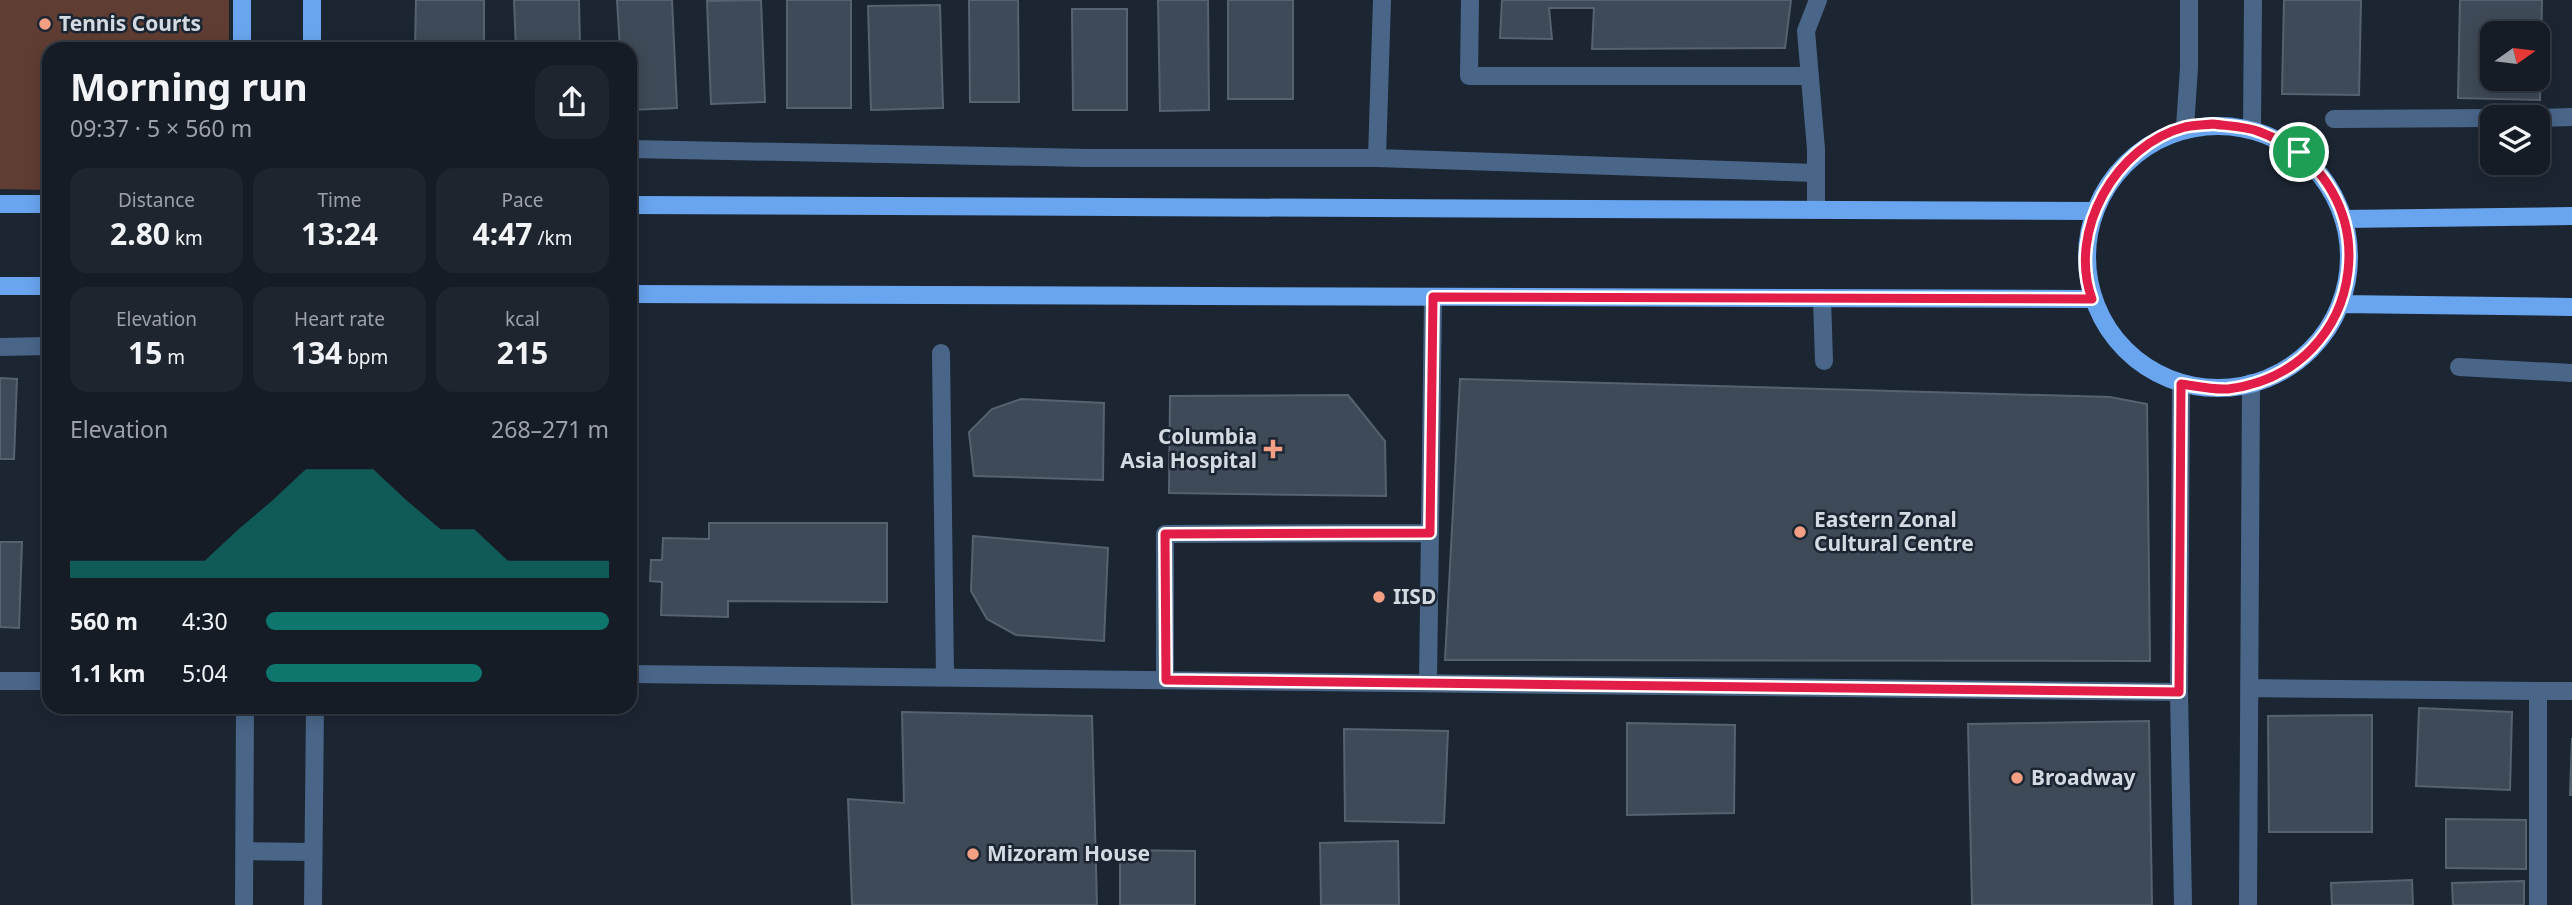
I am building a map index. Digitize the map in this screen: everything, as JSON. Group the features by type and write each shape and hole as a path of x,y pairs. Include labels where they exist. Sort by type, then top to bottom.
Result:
{"main road":[{"path":"242,0 242,42"},
{"path":"312,0 312,42"},
{"path":"2213,124 2258,131 2299,152 2329,186 2347,228 2350,270 2337,314 2310,352 2272,378 2227,389 2181,384 2140,364 2109,330 2092,299 2085,246 2095,211 2117,171 2153,142 2185,127 2213,124"},
{"path":"0,204 42,204"},
{"path":"637,205 2095,211"},
{"path":"2343,219 2572,216"},
{"path":"0,286 42,286"},
{"path":"637,294 2092,299"},
{"path":"2340,304 2572,307"}],"street":[{"path":"1377,158 1382,0"},
{"path":"1470,0 1469,76 1810,76"},
{"path":"1816,209 1806,31 1818,0"},
{"path":"2185,127 2189,68 2189,0"},
{"path":"2252,130 2253,0"},
{"path":"2550,118 2572,117"},
{"path":"2334,118 2480,118"},
{"path":"637,149 1088,158 1377,158 1816,173"},
{"path":"1428,683 1433,297"},
{"path":"1822,298 1824,361"},
{"path":"0,347 42,346"},
{"path":"940,353 945,677"},
{"path":"2459,367 2572,373"},
{"path":"2248,905 2251,383"},
{"path":"2181,384 2179,692 2183,905"},
{"path":"1166,680 1165,534 1430,533"},
{"path":"637,674 2179,692"},
{"path":"0,681 42,681"},
{"path":"2249,688 2572,691"},
{"path":"2538,691 2538,905"},
{"path":"244,905 245,714"},
{"path":"313,905 316,714"},
{"path":"244,851 313,852"}],"shaded area":[{"path":"0,0 229,0 229,42 42,42 42,190 0,189"}],"building":[{"path":"416,0 484,0 484,42 415,42"},
{"path":"514,0 579,0 580,42 516,42"},
{"path":"617,0 672,0 677,108 637,110 637,42 620,42"},
{"path":"761,0 765,102 711,104 707,1"},
{"path":"787,0 851,0 851,108 787,108"},
{"path":"969,0 1018,0 1019,102 970,102"},
{"path":"1158,0 1208,0 1209,110 1160,111"},
{"path":"1228,0 1293,0 1293,99 1228,99"},
{"path":"1502,0 1791,0 1785,48 1592,49 1594,8 1549,8 1552,39 1500,38"},
{"path":"2284,0 2361,0 2359,95 2282,94"},
{"path":"2460,0 2542,0 2542,21 2480,21 2480,91 2540,91 2540,100 2458,98"},
{"path":"940,5 943,108 871,110 868,6"},
{"path":"1072,9 1127,9 1127,110 1073,110"},
{"path":"0,378 17,379 14,459 0,459"},
{"name":"Eastern Zonal Cultural Centre","path":"1460,379 2110,397 2147,404 2150,661 1445,660"},
{"path":"1348,395 1385,441 1386,496 1169,493 1170,396"},
{"path":"1021,399 1104,403 1103,480 974,476 969,432 992,409"},
{"path":"709,523 887,523 887,602 728,601 728,617 661,615 662,582 650,581 651,560 662,560 663,538 709,539"},
{"path":"973,536 1108,548 1104,641 1016,635 987,619 971,591"},
{"path":"0,542 22,542 19,628 0,627"},
{"path":"2419,708 2512,712 2510,790 2416,786"},
{"name":"Mizoram House","path":"902,712 1092,716 1097,905 852,905 848,799 904,803"},
{"path":"2372,715 2372,832 2269,832 2268,716"},
{"path":"2149,721 2152,905 1972,905 1968,724"},
{"path":"1627,723 1735,725 1734,813 1627,815"},
{"path":"1344,729 1448,731 1444,823 1345,821"},
{"path":"2572,738 2572,795 2570,795"},
{"path":"2446,819 2526,820 2526,869 2446,868"},
{"path":"1398,841 1399,905 1321,905 1320,843"},
{"path":"1120,850 1195,851 1195,905 1120,905"},
{"path":"2412,880 2413,905 2332,905 2331,883"},
{"path":"2524,881 2524,905 2453,905 2452,883"}],"place":[{"name":"Tennis Courts","path":"45,24"},
{"name":"Columbia Asia Hospital","path":"1273,449"},
{"name":"Eastern Zonal Cultural Centre","path":"1800,532"},
{"name":"IISD","path":"1379,597"},
{"name":"Broadway","path":"2017,778"},
{"name":"Mizoram House","path":"973,854"}],"route":[{"path":"2213,124 2258,131 2299,152 2329,186 2347,228 2350,270 2337,314 2310,352 2272,378 2227,389 2181,384 2179,692 1166,680 1165,534 1430,533 1433,297 2092,299 2085,246 2095,211 2117,171 2153,142 2185,127 2213,124"}]}
